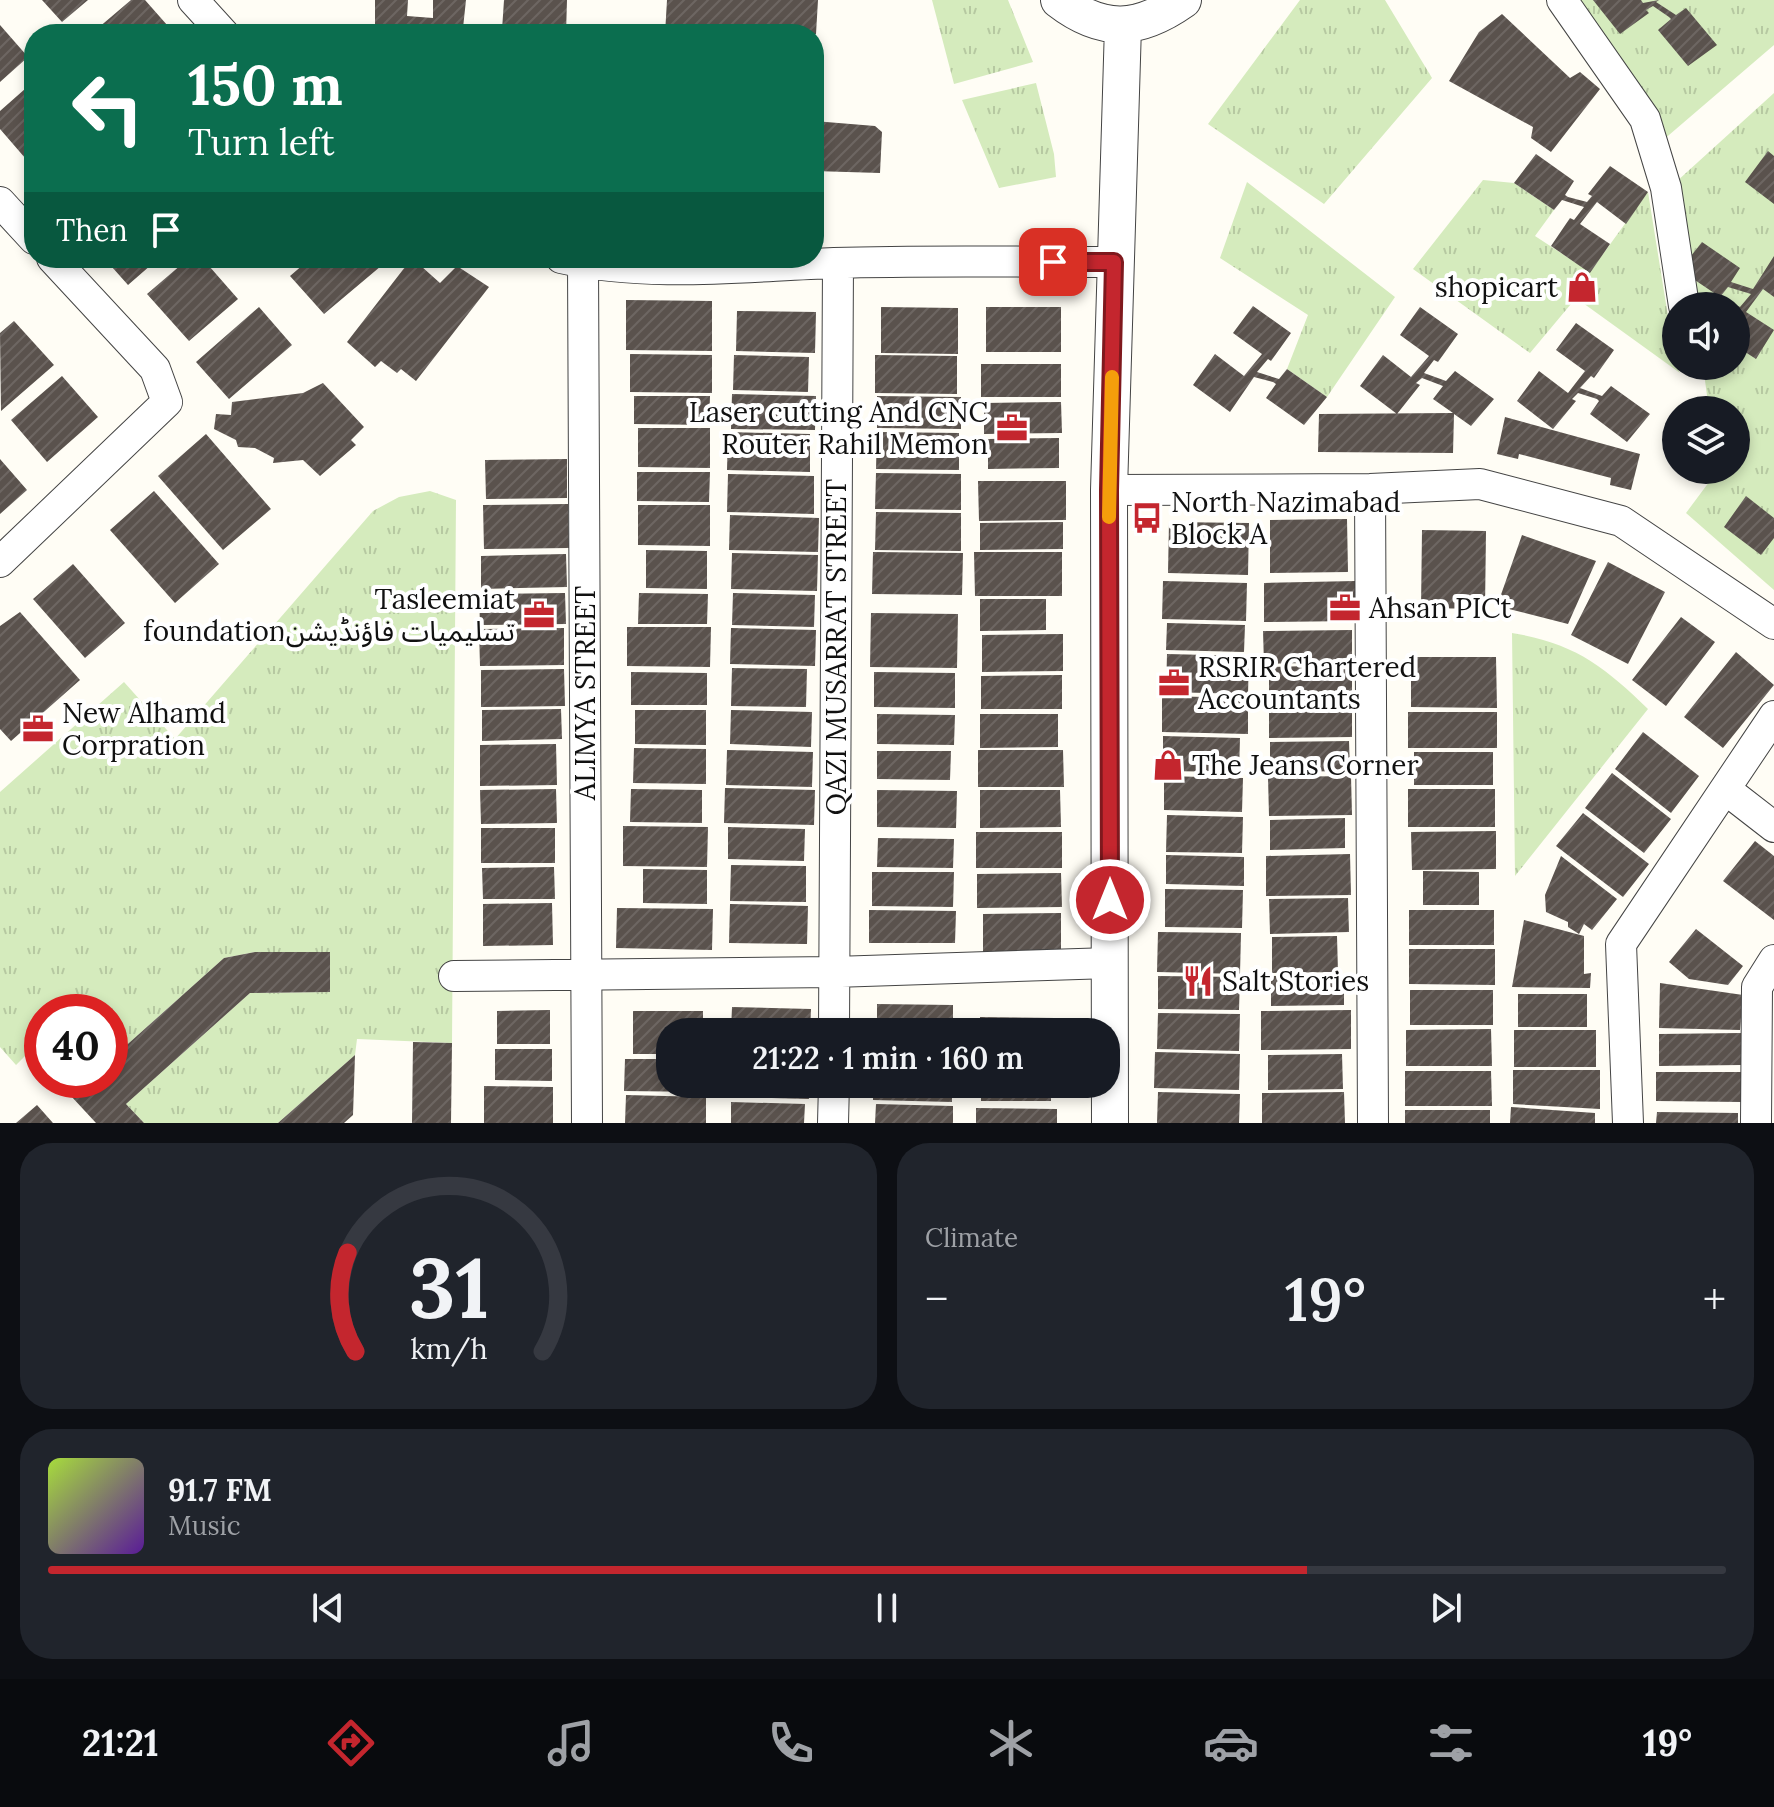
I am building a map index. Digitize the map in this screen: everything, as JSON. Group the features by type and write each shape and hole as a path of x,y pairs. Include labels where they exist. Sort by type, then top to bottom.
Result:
{"street":[{"path":"193,0 215,24"},
{"path":"1059,0 1089,20 1123,26 1156,18 1183,0"},
{"path":"1562,0 1645,119 1666,188 1682,292"},
{"path":"1110,1123 1109,490 1123,26"},
{"path":"0,202 24,228"},
{"path":"824,263 1114,262"},
{"name":"QAZI MUSARRAT STREET","path":"834,1018 838,263"},
{"path":"0,562 167,402 155,369 61,268"},
{"name":"ALIMYA STREET","path":"572,268 587,1123"},
{"path":"1109,490 1370,489 1480,484 1621,521 1774,624"},
{"path":"1370,489 1373,1123"},
{"path":"1628,1123 1621,944 1774,716"},
{"path":"1725,789 1774,827"},
{"path":"1756,1123 1757,987 1774,960"},
{"path":"454,976 834,972 1110,963"},
{"path":"833,1123 834,1098"}],"green space":[{"path":"932,0 1008,0 1033,62 954,84"},
{"path":"1300,0 1385,0 1432,78 1324,204 1208,124"},
{"path":"1559,0 1774,0 1774,45 1655,147"},
{"path":"1036,83 1054,154 1056,177 999,188 962,100"},
{"path":"1774,93 1774,590 1686,513 1708,484 1750,484 1750,396 1707,396 1705,380 1750,380 1750,292 1692,292 1676,182"},
{"path":"1483,180 1514,183 1554,210 1535,236 1590,272 1648,192 1664,292 1662,360 1576,298 1530,353 1413,269"},
{"path":"1247,182 1395,297 1327,397 1287,369 1308,315 1220,258"},
{"path":"430,491 456,500 452,1043 357,1039 355,1055 278,1123 144,1123 126,1104 250,993 330,992 330,952 255,952 224,958 128,1044 128,994 24,994 24,1057 16,1065 0,1047 0,792 124,682 175,739 373,511 399,497"},
{"path":"1512,633 1571,650 1617,680 1648,709 1515,876"}],"building":[{"path":"42,0 88,0 62,22"},
{"path":"131,0 145,0 166,24 103,24"},
{"path":"375,0 408,0 407,16 433,18 433,0 466,0 463,24 375,24"},
{"path":"504,0 567,0 566,24 502,24"},
{"path":"667,0 818,0 817,24 666,24"},
{"path":"1593,0 1641,0 1643,3 1659,0 1656,2 1676,15 1686,8 1717,45 1688,66 1658,30 1671,19 1669,17 1653,6 1646,10 1649,13 1620,34"},
{"path":"1502,14 1570,78 1580,72 1600,89 1551,152 1531,138 1533,127 1449,81 1479,32"},
{"path":"0,25 24,52 24,61 0,82"},
{"path":"24,90 24,157 0,129 0,111"},
{"path":"824,122 875,126 882,132 880,173 824,171"},
{"path":"1768,151 1774,156 1774,204 1745,182"},
{"path":"1536,154 1574,181 1565,195 1568,197 1587,202 1592,196 1588,194 1610,166 1648,192 1626,224 1597,202 1580,224 1610,244 1590,273 1551,246 1570,218 1574,220 1584,207 1562,200 1554,210 1514,183"},
{"path":"1702,242 1740,268 1731,282 1753,289 1774,256 1774,297 1763,289 1750,307 1750,292 1728,287 1724,292 1713,292 1680,270"},
{"path":"113,268 148,268 128,285"},
{"path":"177,268 211,268 238,299 189,341 147,294"},
{"path":"299,268 379,268 324,314 290,276"},
{"path":"404,268 423,268 440,283 455,268 460,268 489,287 416,381 401,369 397,373 381,361 375,367 347,342"},
{"path":"626,300 712,301 712,351 626,350"},
{"path":"1253,306 1291,333 1271,361 1268,359 1257,372 1279,379 1287,369 1327,397 1304,425 1266,398 1276,384 1273,382 1254,377 1230,412 1193,385 1215,354 1244,376 1262,354 1233,333"},
{"path":"259,307 292,345 229,399 196,362"},
{"path":"881,307 958,308 958,354 881,353"},
{"path":"986,307 1061,307 1061,352 986,352"},
{"path":"1420,307 1458,334 1438,362 1434,360 1424,373 1446,381 1455,371 1494,399 1471,426 1454,414 1453,453 1318,452 1319,414 1396,413 1360,386 1383,355 1411,377 1429,356 1400,335","holes":["1422,378 1443,386 1433,399 1453,413 1397,413 1420,385 1416,383"]},
{"path":"737,311 816,312 815,353 736,351"},
{"path":"1750,315 1774,330 1756,359 1750,355"},
{"path":"14,321 54,365 1,411 0,333"},
{"path":"1576,323 1614,350 1594,378 1591,376 1580,388 1602,396 1611,386 1650,414 1627,442 1590,414 1599,401 1597,399 1578,393 1572,399 1576,401 1553,429 1517,401 1539,371 1568,393 1585,371 1556,350"},
{"path":"630,354 712,355 712,393 630,392"},
{"path":"734,355 809,357 808,392 733,390"},
{"path":"875,355 957,356 957,394 875,393"},
{"path":"981,364 1061,364 1061,397 981,397"},
{"path":"62,376 98,417 47,462 11,420"},
{"path":"323,383 364,427 351,440 356,445 320,476 303,460 273,463 274,458 255,448 238,447 236,440 214,429 216,414 231,415 232,402 303,393"},
{"path":"732,394 816,396 815,430 731,429"},
{"path":"634,396 710,396 709,425 634,424"},
{"path":"877,396 961,397 961,429 877,428"},
{"path":"1061,402 1062,433 984,434 984,403"},
{"path":"1505,417 1640,454 1631,490 1610,485 1611,478 1519,454 1518,459 1497,454"},
{"path":"638,428 710,428 710,468 638,467"},
{"path":"728,432 810,434 810,472 727,470"},
{"path":"877,432 959,433 959,470 876,469"},
{"path":"206,434 271,509 223,550 158,476"},
{"path":"1059,438 1059,468 988,469 988,439"},
{"path":"0,459 27,490 0,514"},
{"path":"567,459 567,498 486,499 485,460"},
{"path":"637,472 710,472 709,502 637,501"},
{"path":"876,473 961,474 961,510 875,509"},
{"path":"728,474 814,476 814,514 727,512"},
{"path":"978,481 1066,481 1066,520 979,521"},
{"path":"154,491 219,564 175,603 110,530"},
{"path":"1746,496 1774,518 1774,538 1761,555 1724,527"},
{"path":"568,504 569,548 484,549 483,505"},
{"path":"638,505 710,505 710,546 638,545"},
{"path":"876,512 961,513 961,551 875,550"},
{"path":"730,515 819,518 818,552 729,550"},
{"path":"1347,519 1348,572 1270,573 1270,520"},
{"path":"1063,522 1063,549 980,550 980,523"},
{"path":"1169,522 1249,523 1248,575 1168,573"},
{"path":"1422,530 1486,531 1485,609 1421,608"},
{"path":"1522,535 1596,561 1568,624 1497,606"},
{"path":"646,550 707,551 707,589 646,588"},
{"path":"873,552 963,553 962,595 872,594"},
{"path":"974,552 1062,552 1062,596 975,596"},
{"path":"732,553 818,555 817,591 731,589"},
{"path":"566,554 567,587 481,589 481,556"},
{"path":"1608,562 1665,592 1628,664 1571,635"},
{"path":"73,564 125,623 85,658 33,599"},
{"path":"1163,581 1247,583 1246,621 1162,619"},
{"path":"1355,581 1355,621 1264,622 1264,583"},
{"path":"565,593 566,624 480,625 479,594"},
{"path":"639,593 708,594 707,624 638,624"},
{"path":"733,593 815,595 814,627 732,625"},
{"path":"980,599 1046,599 1046,630 980,631"},
{"path":"20,612 80,680 11,741 0,729 0,626"},
{"path":"871,613 958,614 957,668 870,667"},
{"path":"1681,617 1715,642 1666,706 1632,680"},
{"path":"1167,623 1245,625 1244,652 1166,650"},
{"path":"627,627 711,627 710,667 627,666"},
{"path":"564,628 564,665 480,666 479,629"},
{"path":"731,628 816,630 815,666 730,664"},
{"path":"1352,630 1352,662 1264,664 1263,631"},
{"path":"1063,634 1063,671 982,672 982,635"},
{"path":"1736,652 1774,685 1723,748 1684,717"},
{"path":"1167,654 1249,656 1248,694 1166,692"},
{"path":"1411,657 1496,657 1497,708 1411,707"},
{"path":"1352,665 1352,696 1269,698 1269,667"},
{"path":"732,668 807,669 806,707 731,706"},
{"path":"564,669 565,706 481,707 481,670"},
{"path":"631,672 707,673 707,705 631,705"},
{"path":"874,672 955,673 955,708 874,707"},
{"path":"1062,675 1062,709 981,709 981,676"},
{"path":"1162,696 1248,698 1248,734 1162,732"},
{"path":"1352,700 1352,737 1269,738 1269,701"},
{"path":"561,709 562,739 482,741 482,710"},
{"path":"635,710 706,710 706,745 635,744"},
{"path":"731,710 812,712 811,747 730,744"},
{"path":"1408,712 1497,712 1497,748 1408,748"},
{"path":"877,714 955,715 954,745 877,744"},
{"path":"980,714 1058,714 1058,747 980,748"},
{"path":"1643,732 1699,776 1671,813 1615,769"},
{"path":"1163,736 1240,738 1239,772 1163,771"},
{"path":"1349,741 1350,771 1270,772 1270,742"},
{"path":"556,744 557,785 480,786 480,745"},
{"path":"634,748 706,749 706,784 633,783"},
{"path":"727,750 813,752 812,787 726,785"},
{"path":"978,750 1063,750 1064,787 978,787"},
{"path":"877,751 951,751 950,780 877,779"},
{"path":"1414,752 1493,752 1493,785 1414,785"},
{"path":"1612,773 1671,819 1644,853 1585,808"},
{"path":"1164,776 1243,778 1242,812 1164,810"},
{"path":"1351,776 1352,815 1269,816 1268,777"},
{"path":"725,788 815,790 814,825 724,823"},
{"path":"556,789 557,823 481,824 480,790"},
{"path":"631,789 702,790 702,823 630,822"},
{"path":"1408,789 1495,789 1495,827 1408,827"},
{"path":"877,790 957,791 956,828 877,827"},
{"path":"980,790 1060,790 1061,827 980,828"},
{"path":"1583,813 1649,864 1623,897 1556,846"},
{"path":"1167,815 1243,817 1242,853 1166,852"},
{"path":"1345,818 1345,848 1270,850 1270,820"},
{"path":"623,826 708,827 707,867 623,866"},
{"path":"728,827 805,829 804,861 728,859"},
{"path":"481,828 555,828 555,863 481,863"},
{"path":"1496,831 1496,869 1412,870 1411,832"},
{"path":"976,832 1062,832 1062,868 976,868"},
{"path":"878,838 954,839 953,868 877,867"},
{"path":"1755,841 1774,856 1774,920 1723,881"},
{"path":"1350,854 1351,895 1266,896 1266,856"},
{"path":"1166,855 1244,857 1244,886 1166,884"},
{"path":"1561,856 1617,899 1592,930 1584,924 1579,934 1568,927 1568,922 1546,912 1545,895"},
{"path":"731,865 806,866 806,902 730,901"},
{"path":"554,867 555,899 483,899 482,868"},
{"path":"643,869 707,870 707,904 643,903"},
{"path":"1423,871 1479,872 1479,905 1423,905"},
{"path":"872,872 954,872 953,907 872,906"},
{"path":"1061,873 1062,907 977,908 977,874"},
{"path":"1165,889 1243,890 1242,928 1165,927"},
{"path":"1348,898 1349,932 1270,934 1269,899"},
{"path":"552,903 553,945 483,946 483,904"},
{"path":"730,904 808,906 807,944 729,943"},
{"path":"617,908 713,909 712,950 616,948"},
{"path":"869,910 956,911 955,943 869,943"},
{"path":"1409,910 1494,910 1494,945 1409,945"},
{"path":"1061,913 1061,951 983,952 983,914"},
{"path":"1524,920 1584,936 1584,974 1591,973 1590,988 1512,987"},
{"path":"1696,929 1743,966 1728,985 1689,979 1669,962"},
{"path":"1158,932 1241,933 1240,974 1157,972"},
{"path":"1337,936 1338,972 1272,973 1272,937"},
{"path":"1409,949 1495,949 1495,985 1409,984"},
{"path":"255,952 330,952 330,992 250,993 126,1104 144,1123 96,1123 73,1098 128,1098 128,1044 224,958"},
{"path":"1344,975 1344,1005 1271,1006 1271,976"},
{"path":"1158,976 1240,977 1239,1010 1158,1009"},
{"path":"1660,983 1743,995 1740,1030 1659,1028"},
{"path":"1410,990 1493,990 1493,1025 1410,1025"},
{"path":"1518,994 1587,994 1587,1027 1518,1027"},
{"path":"877,1004 953,1005 953,1018 877,1018"},
{"path":"732,1007 811,1009 811,1018 732,1018"},
{"path":"550,1010 550,1044 497,1044 497,1011"},
{"path":"1351,1010 1351,1049 1261,1050 1261,1011"},
{"path":"633,1011 703,1011 703,1018 656,1018 656,1054 633,1054"},
{"path":"1158,1013 1240,1014 1239,1051 1157,1049"},
{"path":"1491,1029 1492,1066 1406,1066 1406,1030"},
{"path":"1514,1030 1596,1030 1596,1067 1514,1067"},
{"path":"1741,1033 1741,1065 1659,1066 1659,1034"},
{"path":"413,1042 452,1043 451,1123 412,1123"},
{"path":"495,1049 552,1049 552,1081 495,1080"},
{"path":"1155,1052 1240,1054 1239,1090 1154,1088"},
{"path":"1342,1054 1343,1089 1268,1090 1268,1055"},
{"path":"355,1055 353,1115 344,1123 278,1123"},
{"path":"625,1059 656,1059 656,1091 624,1091"},
{"path":"1513,1070 1600,1070 1600,1109 1513,1104"},
{"path":"1405,1071 1491,1071 1492,1106 1405,1106"},
{"path":"1656,1072 1741,1072 1741,1102 1656,1101"},
{"path":"484,1086 553,1087 553,1123 484,1123"},
{"path":"1158,1092 1240,1094 1239,1123 1157,1123"},
{"path":"1344,1092 1345,1123 1262,1123 1262,1093"},
{"path":"626,1095 706,1098 706,1123 625,1123"},
{"path":"952,1098 952,1102 873,1100"},
{"path":"981,1098 1051,1098 1051,1101 981,1101"},
{"path":"731,1102 805,1104 804,1123 731,1123"},
{"path":"876,1104 953,1106 953,1123 875,1123"},
{"path":"37,1105 53,1123 16,1123"},
{"path":"1511,1107 1595,1113 1595,1123 1510,1123"},
{"path":"976,1108 1057,1109 1057,1123 976,1123"},
{"path":"1405,1110 1490,1110 1490,1123 1405,1123"},
{"path":"1657,1112 1738,1113 1738,1123 1656,1123"}],"slow traffic":[{"path":"1109,517 1112,377"}],"place":[{"name":"shopicart","path":"1582,287"},
{"name":"Laser cutting And CNC Router Rahil Memon","path":"1012,428"},
{"name":"North Nazimabad Block A","path":"1147,518"},
{"name":"Ahsan PICt","path":"1345,608"},
{"name":"Tasleemiat foundationتسلیمیات فاؤنڈیشن","path":"539,615"},
{"name":"RSRIR Chartered Accountants","path":"1174,683"},
{"name":"New Alhamd Corpration","path":"38,729"},
{"name":"The Jeans Corner","path":"1168,765"},
{"name":"Salt Stories","path":"1198,981"}],"route":[{"path":"1053,262 1114,262 1109,490 1110,900"}]}
